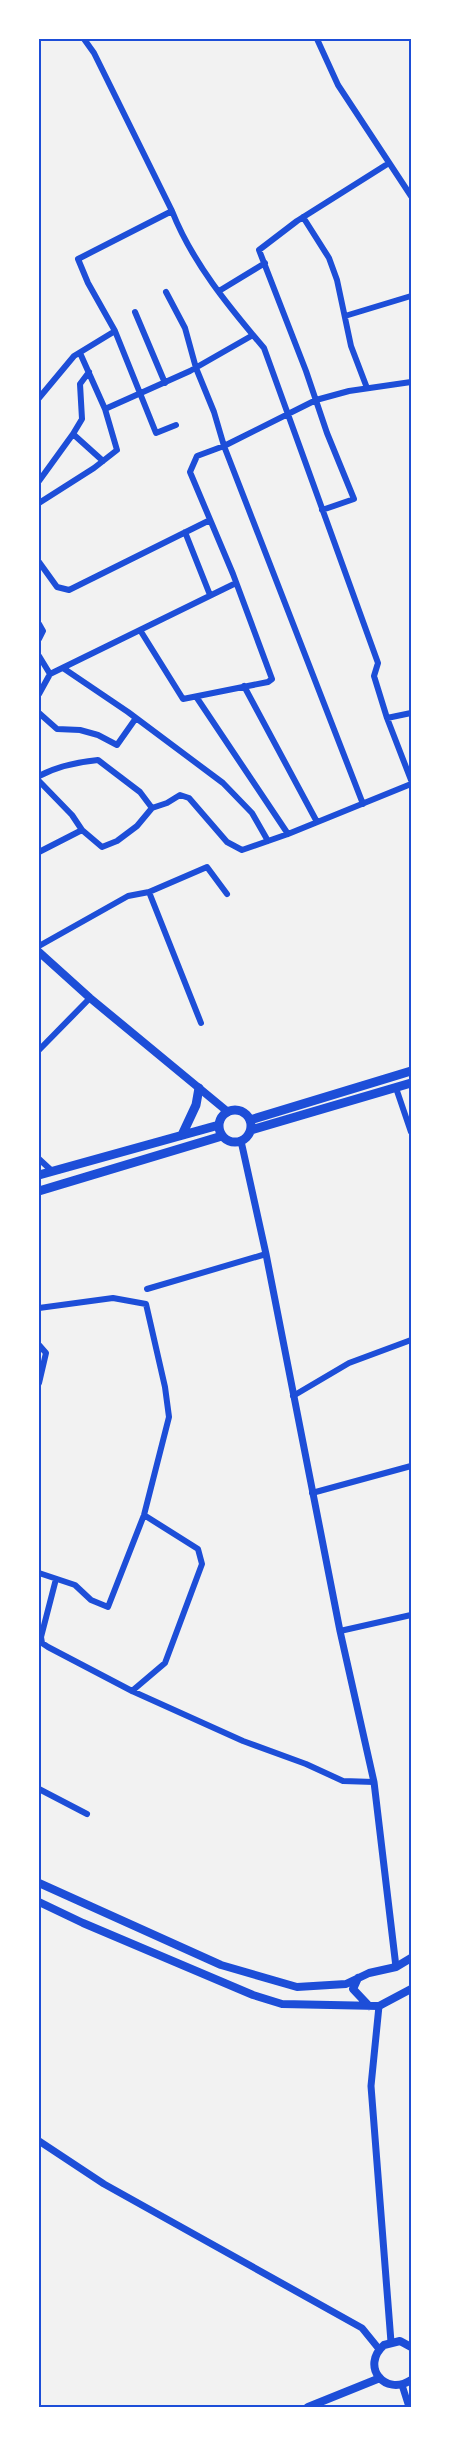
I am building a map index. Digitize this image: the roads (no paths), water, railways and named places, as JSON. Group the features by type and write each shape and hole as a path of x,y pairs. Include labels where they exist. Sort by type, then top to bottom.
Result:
{"main road":[{"path":"39,952 90,998 228,1112"},
{"path":"250,1125 238,1111 228,1112 220,1120 219,1125 222,1136 231,1142 241,1141 250,1125 411,1071"},
{"path":"250,1125 411,1083"},
{"path":"182,1135 196,1105 199,1088"},
{"path":"39,1175 219,1125"},
{"path":"39,1191 222,1136"},
{"path":"39,1883 221,1965 297,1987 346,1984 369,1973 410,1962"},
{"path":"39,1902 83,1923 282,2004 379,2006 411,1989"},
{"path":"358,1978 353,1989 369,2006"},
{"path":"411,2347 400,2341 391,2342 379,2349 374,2364 380,2378 390,2385 402,2385 411,2380"},
{"path":"308,2407 380,2378"}],"street":[{"path":"84,39 94,53 172,211 181,234 230,309 264,348 378,663 374,676 411,782 363,804 242,850 227,842 189,798 180,795 152,808 137,826 117,841 102,847 82,830 72,815 39,778 54,768 81,761 98,760 140,792 152,808"},
{"path":"317,39 338,85 411,196"},
{"path":"322,510 354,498 259,250 303,217 389,163"},
{"path":"172,211 78,259 88,283 115,331 156,433 176,425"},
{"path":"303,217 329,258 337,280 353,352 367,388"},
{"path":"219,291 265,263"},
{"path":"166,292 185,328 196,368 214,412 224,446 363,804"},
{"path":"345,316 411,296"},
{"path":"135,312 165,383"},
{"path":"39,398 80,353 115,331"},
{"path":"105,409 196,368 253,334"},
{"path":"39,503 117,450 105,409 80,353"},
{"path":"39,481 82,419 80,384 89,372"},
{"path":"140,630 183,699 197,698 272,679 236,583 190,472 196,456 224,446 316,400 334,394 411,382"},
{"path":"73,434 103,461"},
{"path":"39,562 57,587 69,590 210,520"},
{"path":"185,532 210,595"},
{"path":"39,694 50,674 236,583"},
{"path":"39,624 43,632 39,639"},
{"path":"39,656 50,674"},
{"path":"63,668 136,718 223,783 252,813 268,841"},
{"path":"244,686 317,822"},
{"path":"197,698 288,834"},
{"path":"39,713 57,729 80,730 98,735 117,745 136,718"},
{"path":"387,718 411,713"},
{"path":"39,852 82,830"},
{"path":"39,946 128,896 148,892 207,867 227,894"},
{"path":"148,892 201,1023"},
{"path":"39,1050 90,998"},
{"path":"396,1088 411,1132"},
{"path":"241,1141 266,1254 340,1631 374,1782 396,1966"},
{"path":"39,1159 52,1171"},
{"path":"147,1289 266,1254"},
{"path":"39,1308 113,1298 146,1304 170,1417 144,1515 108,1607 90,1600 75,1585 39,1574"},
{"path":"293,1396 349,1363 411,1340"},
{"path":"39,1345 46,1353 39,1383"},
{"path":"312,1493 411,1466"},
{"path":"132,1691 165,1663 202,1564 198,1549 144,1515"},
{"path":"56,1579 44,1621 42,1643 132,1691 243,1741 306,1764 343,1781 374,1782"},
{"path":"340,1631 411,1615"},
{"path":"39,1789 87,1814"},
{"path":"379,2006 371,2086 391,2342"},
{"path":"39,2141 104,2184 362,2328 379,2349"},
{"path":"402,2385 409,2407"}]}
